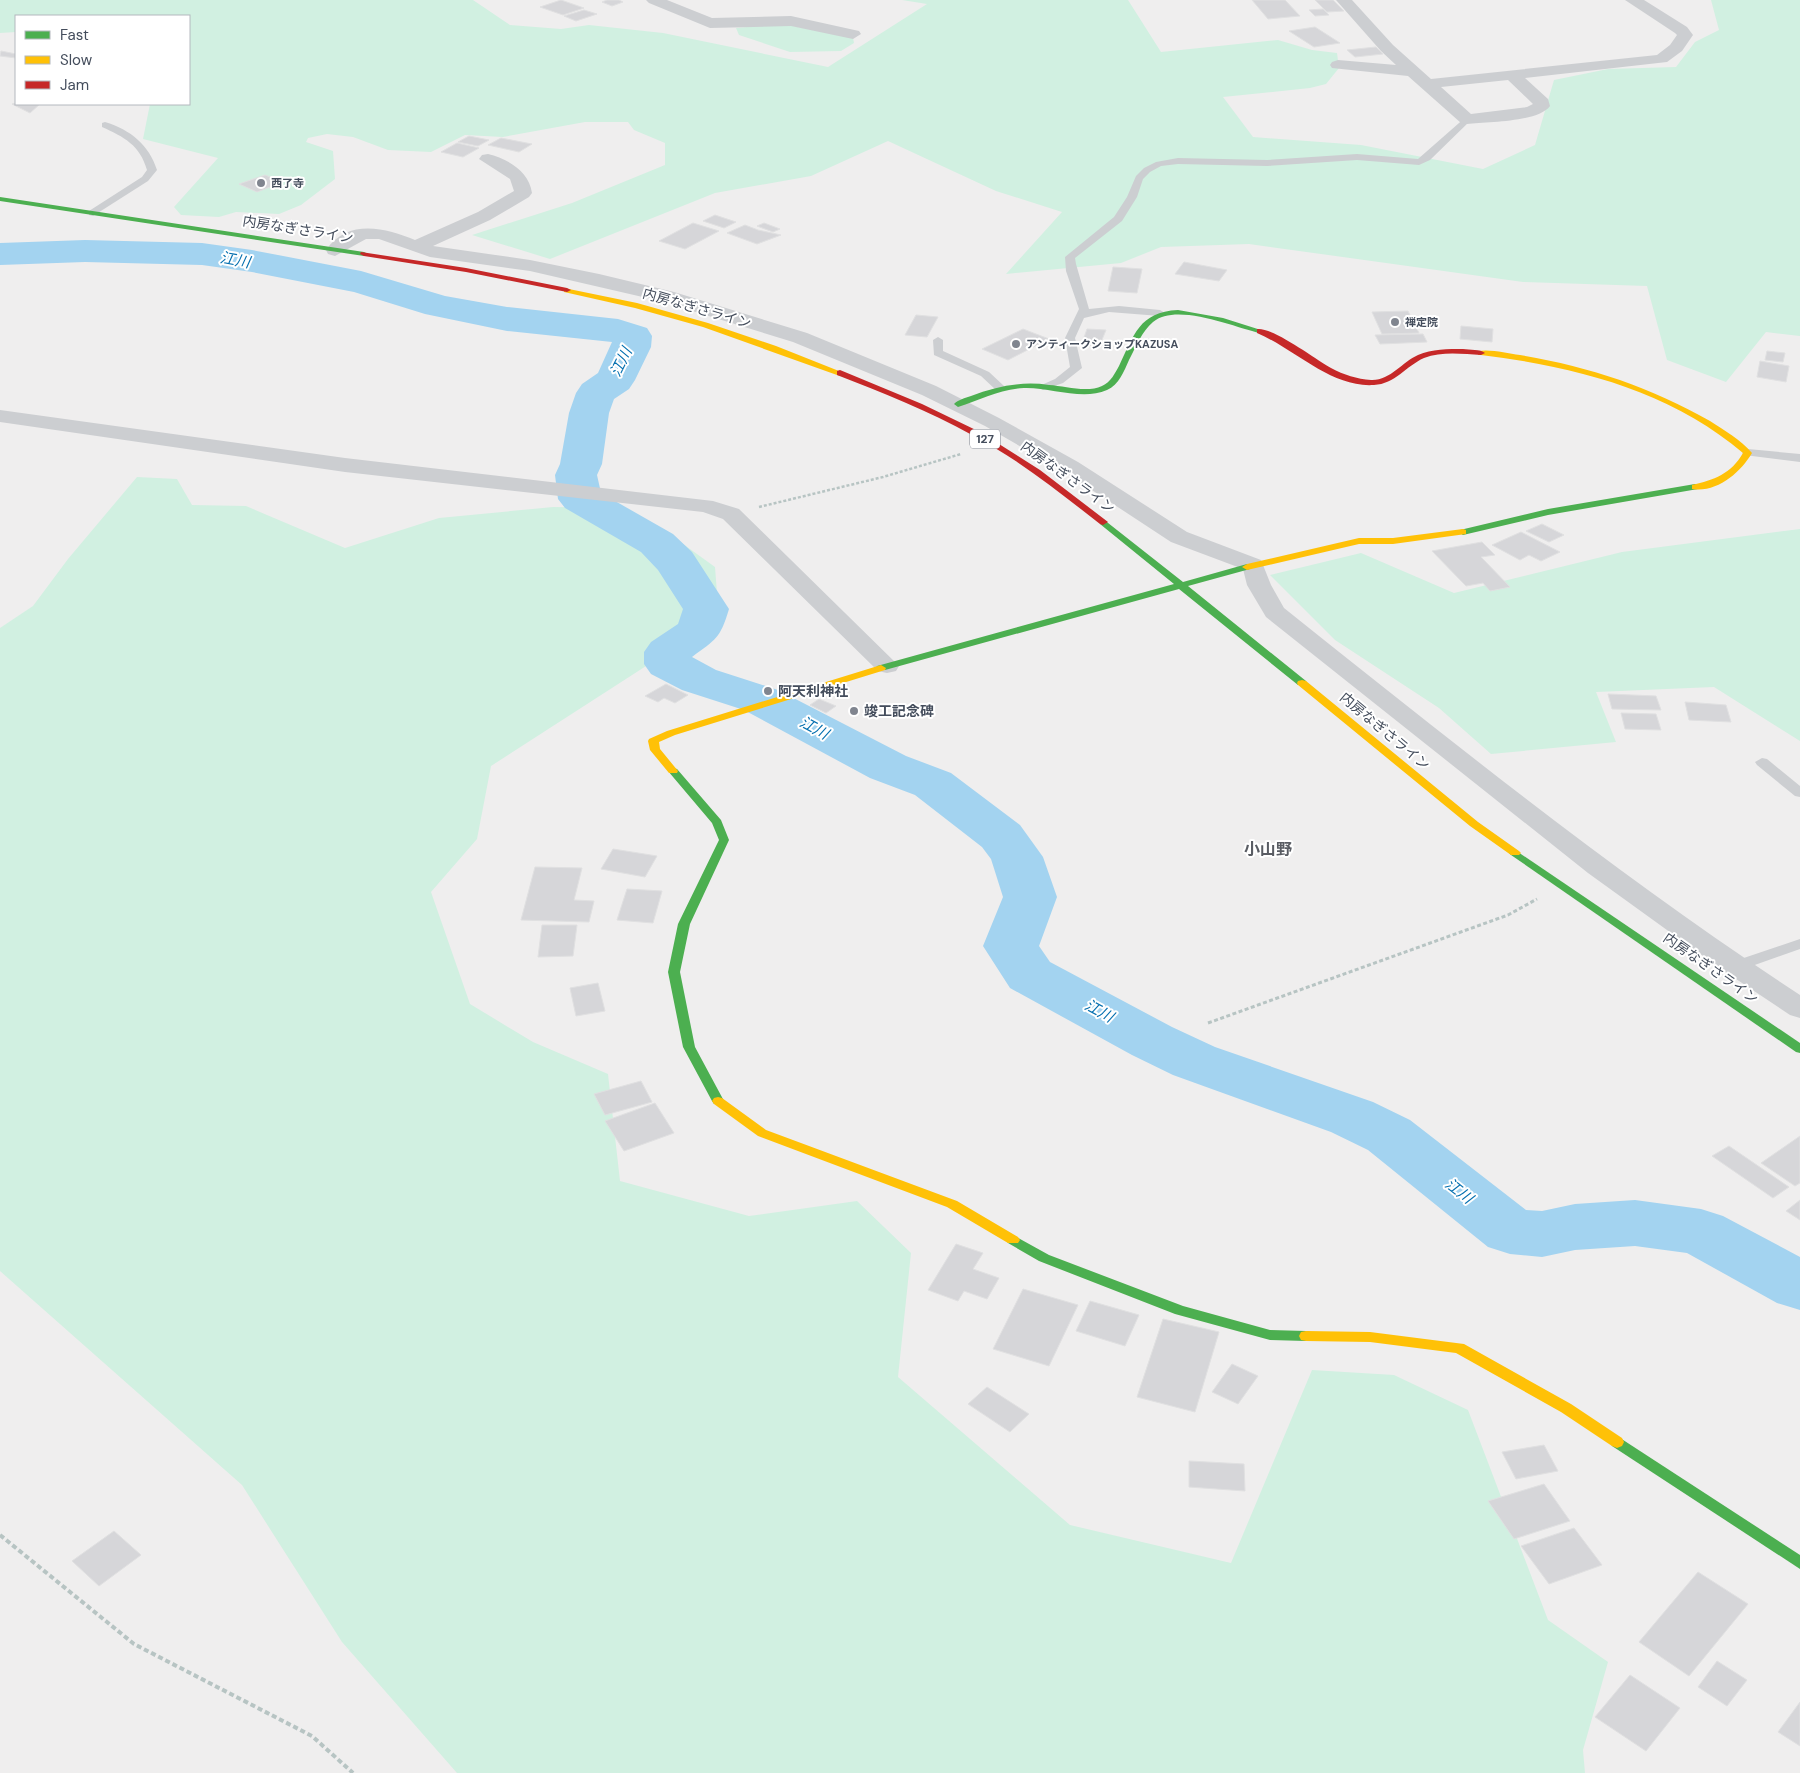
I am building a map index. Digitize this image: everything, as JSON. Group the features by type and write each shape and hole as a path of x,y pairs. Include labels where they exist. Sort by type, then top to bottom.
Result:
{"main road":[{"name":"内房なぎさライン","path":"0,199 484,274 603,297 686,318 769,345 882,390 995,444 1069,495 1185,586 1474,824 1800,1049"},
{"path":"958,404 1000,388 1043,387 1086,390 1107,388 1117,378 1130,348 1149,323 1160,314 1178,313 1274,336 1302,352 1324,369 1364,382 1380,383 1394,378 1420,356 1446,353 1534,357 1569,364 1635,386 1679,408 1735,440 1748,453 1739,469 1715,483 1548,512 1450,535 1393,541 1359,541 1253,565 1185,586 887,666 671,733 653,741 655,750 717,822 724,840 684,924 674,972 689,1047 720,1104 762,1133 952,1204 1044,1258 1180,1310 1270,1335 1370,1337 1458,1348 1566,1408 1800,1563"}],"street":[{"path":"654,0 710,23 791,21 853,34"},
{"path":"1344,0 1356,12 1367,28 1467,119 1531,112 1542,106 1542,103 1512,75"},
{"path":"1428,84 1661,59 1676,48 1685,35 1681,30 1634,0"},
{"path":"1338,65 1413,71"},
{"path":"417,246 484,216 523,193 523,186 512,170 488,159"},
{"path":"335,250 359,234 373,232 386,234 428,250 572,274 732,315 856,357 958,404 1046,450 1187,541 1253,565 1259,585 1274,612 1518,807 1735,966 1800,1008"},
{"path":"0,416 345,465 705,506 731,514 887,666"}],"lane":[{"path":"1043,387 1059,381 1076,368 1070,338 1084,309 1080,291 1074,284 1070,269 1070,257 1118,219 1132,197 1139,178 1147,170 1178,161 1267,163 1357,157 1419,162 1427,158 1467,119"},
{"path":"93,213 145,179 152,170 148,154 140,144 105,125"},
{"path":"1079,316 1087,312 1122,309 1160,314"},
{"path":"938,340 938,353 985,374 1000,388"},
{"path":"1748,453 1800,458"},
{"path":"1762,762 1800,793"},
{"path":"1735,966 1800,944"}],"path":[{"path":"731,514 883,477 995,444"},
{"path":"1208,1023 1508,915 1563,885"},
{"path":"0,1535 134,1644 312,1736 353,1773"}],"green space":[{"path":"0,0 473,0 510,25 561,29 589,25 663,33 828,67 927,4 902,0 1128,0 1161,52 1278,40 1312,50 1337,53 1339,68 1326,84 1310,88 1223,97 1253,137 1361,145 1483,169 1535,145 1554,80 1608,69 1676,67 1695,42 1719,30 1711,0 1800,0 1800,336 1766,332 1726,382 1667,360 1647,286 1523,282 1249,244 1161,247 1121,263 1006,274 1062,212 996,191 888,141 811,176 715,193 550,259 472,235 572,203 665,165 665,143 634,130 628,122 585,122 503,137 465,135 431,152 388,150 353,137 327,134 308,138 306,142 333,151 335,179 301,205 279,214 236,212 219,217 181,215 174,207 218,158 143,139 150,105 190,105 190,15 15,15 15,32 0,33"},
{"path":"783,24 853,38 854,43 841,51 790,52 739,35 736,28"},
{"path":"137,477 177,479 192,505 246,506 345,548 439,518 553,507 623,508 665,531 715,567 719,619 491,766 477,839 431,892 470,1004 533,1042 608,1074 620,1181 749,1216 857,1201 911,1253 898,1377 1070,1525 1231,1563 1312,1370 1394,1375 1468,1410 1548,1620 1608,1662 1583,1750 1585,1773 457,1773 342,1642 242,1485 0,1271 0,628 33,606 68,559"},
{"path":"1800,529 1800,741 1714,687 1596,692 1616,742 1491,754 1439,708 1335,640 1270,575 1361,553 1454,593 1622,552"}],"building":[{"path":"561,0 584,8 563,15 540,7"},
{"path":"607,0 623,2 612,6 602,2"},
{"path":"1252,0 1285,0 1300,16 1268,19"},
{"path":"1315,0 1333,0 1344,11 1327,12"},
{"path":"1323,9 1329,15 1315,16 1309,10"},
{"path":"584,10 597,14 576,21 564,16"},
{"path":"1315,27 1340,43 1314,47 1289,31"},
{"path":"1376,47 1383,54 1355,57 1347,50"},
{"path":"1,51 15,54 15,58 0,56"},
{"path":"15,103 15,105 39,105 30,113 12,104"},
{"path":"469,136 489,140 478,146 458,142"},
{"path":"501,138 532,144 519,152 488,145"},
{"path":"457,143 479,148 463,157 441,152"},
{"name":"西了寺","path":"265,175 283,182 257,192 239,184"},
{"path":"715,215 736,222 724,228 703,221"},
{"path":"693,223 719,231 685,249 659,241"},
{"path":"764,223 780,229 773,232 757,226"},
{"path":"745,225 781,235 757,244 727,233"},
{"path":"1184,262 1227,270 1219,281 1175,274"},
{"path":"1113,267 1142,269 1137,293 1108,291"},
{"name":"禅定院","path":"1408,311 1419,333 1382,334 1372,312"},
{"path":"916,315 938,317 927,337 905,335"},
{"path":"1461,326 1493,329 1492,342 1460,339"},
{"name":"アンティークショップKAZUSA","path":"1023,329 1049,339 1008,360 982,349"},
{"path":"1087,329 1106,330 1099,347 1081,346"},
{"path":"1423,334 1427,342 1380,344 1375,335"},
{"path":"1767,351 1785,353 1783,362 1765,360"},
{"path":"1760,361 1789,366 1786,382 1757,377"},
{"path":"1542,524 1564,535 1549,542 1526,531"},
{"path":"1521,532 1560,552 1541,561 1529,555 1520,560 1492,545"},
{"path":"1482,542 1495,555 1481,557 1510,587 1490,591 1483,583 1466,586 1432,551"},
{"path":"666,684 688,695 675,703 664,698 658,702 645,696"},
{"path":"1608,694 1656,696 1661,710 1612,709"},
{"path":"819,699 836,706 826,713 810,705"},
{"path":"1685,702 1726,705 1731,722 1689,720"},
{"path":"1621,713 1656,714 1661,730 1625,729"},
{"path":"613,849 657,856 645,877 601,869"},
{"path":"535,867 582,868 574,900 594,901 589,922 521,920"},
{"path":"627,889 662,891 653,923 617,920"},
{"path":"542,925 577,925 573,956 538,957"},
{"path":"598,983 605,1011 576,1016 570,988"},
{"path":"641,1081 652,1102 605,1115 594,1094"},
{"path":"655,1103 674,1133 624,1151 605,1121"},
{"path":"1800,1136 1800,1183 1795,1186 1761,1163"},
{"path":"1729,1146 1789,1187 1773,1198 1712,1156"},
{"path":"1800,1200 1800,1220 1786,1211"},
{"path":"956,1244 983,1253 973,1269 999,1278 987,1299 964,1291 958,1301 928,1290"},
{"path":"1023,1289 1078,1305 1049,1366 993,1349"},
{"path":"1090,1301 1139,1315 1125,1346 1076,1331"},
{"path":"1163,1319 1219,1332 1195,1412 1137,1397"},
{"path":"1232,1364 1258,1376 1238,1404 1212,1392"},
{"path":"987,1387 1029,1414 1010,1432 968,1404"},
{"path":"1544,1445 1558,1471 1516,1479 1502,1452"},
{"path":"1189,1461 1244,1464 1245,1491 1189,1487"},
{"path":"1544,1484 1570,1521 1514,1539 1488,1501"},
{"path":"1574,1528 1602,1565 1549,1584 1521,1546"},
{"path":"114,1531 141,1555 99,1586 72,1561"},
{"path":"1698,1572 1748,1604 1689,1676 1639,1642"},
{"path":"1717,1661 1747,1680 1727,1706 1698,1687"},
{"path":"1630,1675 1680,1708 1646,1751 1595,1717"},
{"path":"1800,1702 1800,1746 1778,1732"}],"waterway":[{"name":"江川","path":"0,254 85,251 202,254 252,261 361,282 438,306 507,319 618,331 633,336 631,347 615,380 596,393 589,413 581,464 576,475 580,499 596,510 657,543 676,562 706,609 699,631 668,652 668,664 699,680 761,700 888,767 933,784 1001,836 1017,857 1030,897 1011,946 1030,975 1152,1041 1194,1061 1352,1117 1389,1135 1510,1231 1542,1234 1575,1227 1635,1223 1701,1232 1800,1286"}],"traffic: fast":[{"path":"0,199 364,254"},
{"path":"958,404 995,390 1014,387 1043,386 1086,391 1103,389 1116,378 1145,325 1156,316 1166,313 1178,312 1207,316 1260,331"},
{"path":"1463,532 1548,512 1695,487"},
{"path":"1103,522 1302,683"},
{"path":"881,668 1247,567"},
{"path":"673,771 717,822 724,840 684,924 674,972 689,1047 718,1101"},
{"path":"1515,853 1800,1049"},
{"path":"1013,1240 1044,1258 1180,1310 1270,1335 1306,1336"},
{"path":"1617,1442 1800,1563"}],"traffic: slow":[{"path":"567,290 602,297 705,325 840,373"},
{"path":"1481,353 1560,365 1636,388 1701,420 1726,435 1748,453 1738,467 1726,477 1695,487"},
{"path":"1247,567 1359,541 1393,541 1463,532"},
{"path":"673,771 655,750 653,741 671,733 881,668"},
{"path":"1302,683 1474,824 1515,853"},
{"path":"718,1101 762,1133 952,1204 1013,1240"},
{"path":"1306,1336 1370,1337 1459,1348 1566,1408 1617,1442"}],"traffic: jam":[{"path":"364,254 466,270 567,290"},
{"path":"1260,331 1274,337 1329,370 1358,382 1381,382 1414,360 1427,354 1450,352 1481,353"},
{"path":"840,373 977,433 1037,472 1103,522"}],"place":[{"name":"西了寺","path":"261,183"},
{"name":"禅定院","path":"1395,322"},
{"name":"アンティークショップKAZUSA","path":"1016,344"},
{"name":"阿天利神社","path":"768,691"},
{"name":"竣工記念碑","path":"854,711"}],"district":[{"name":"小山野","path":"1268,849"}]}
